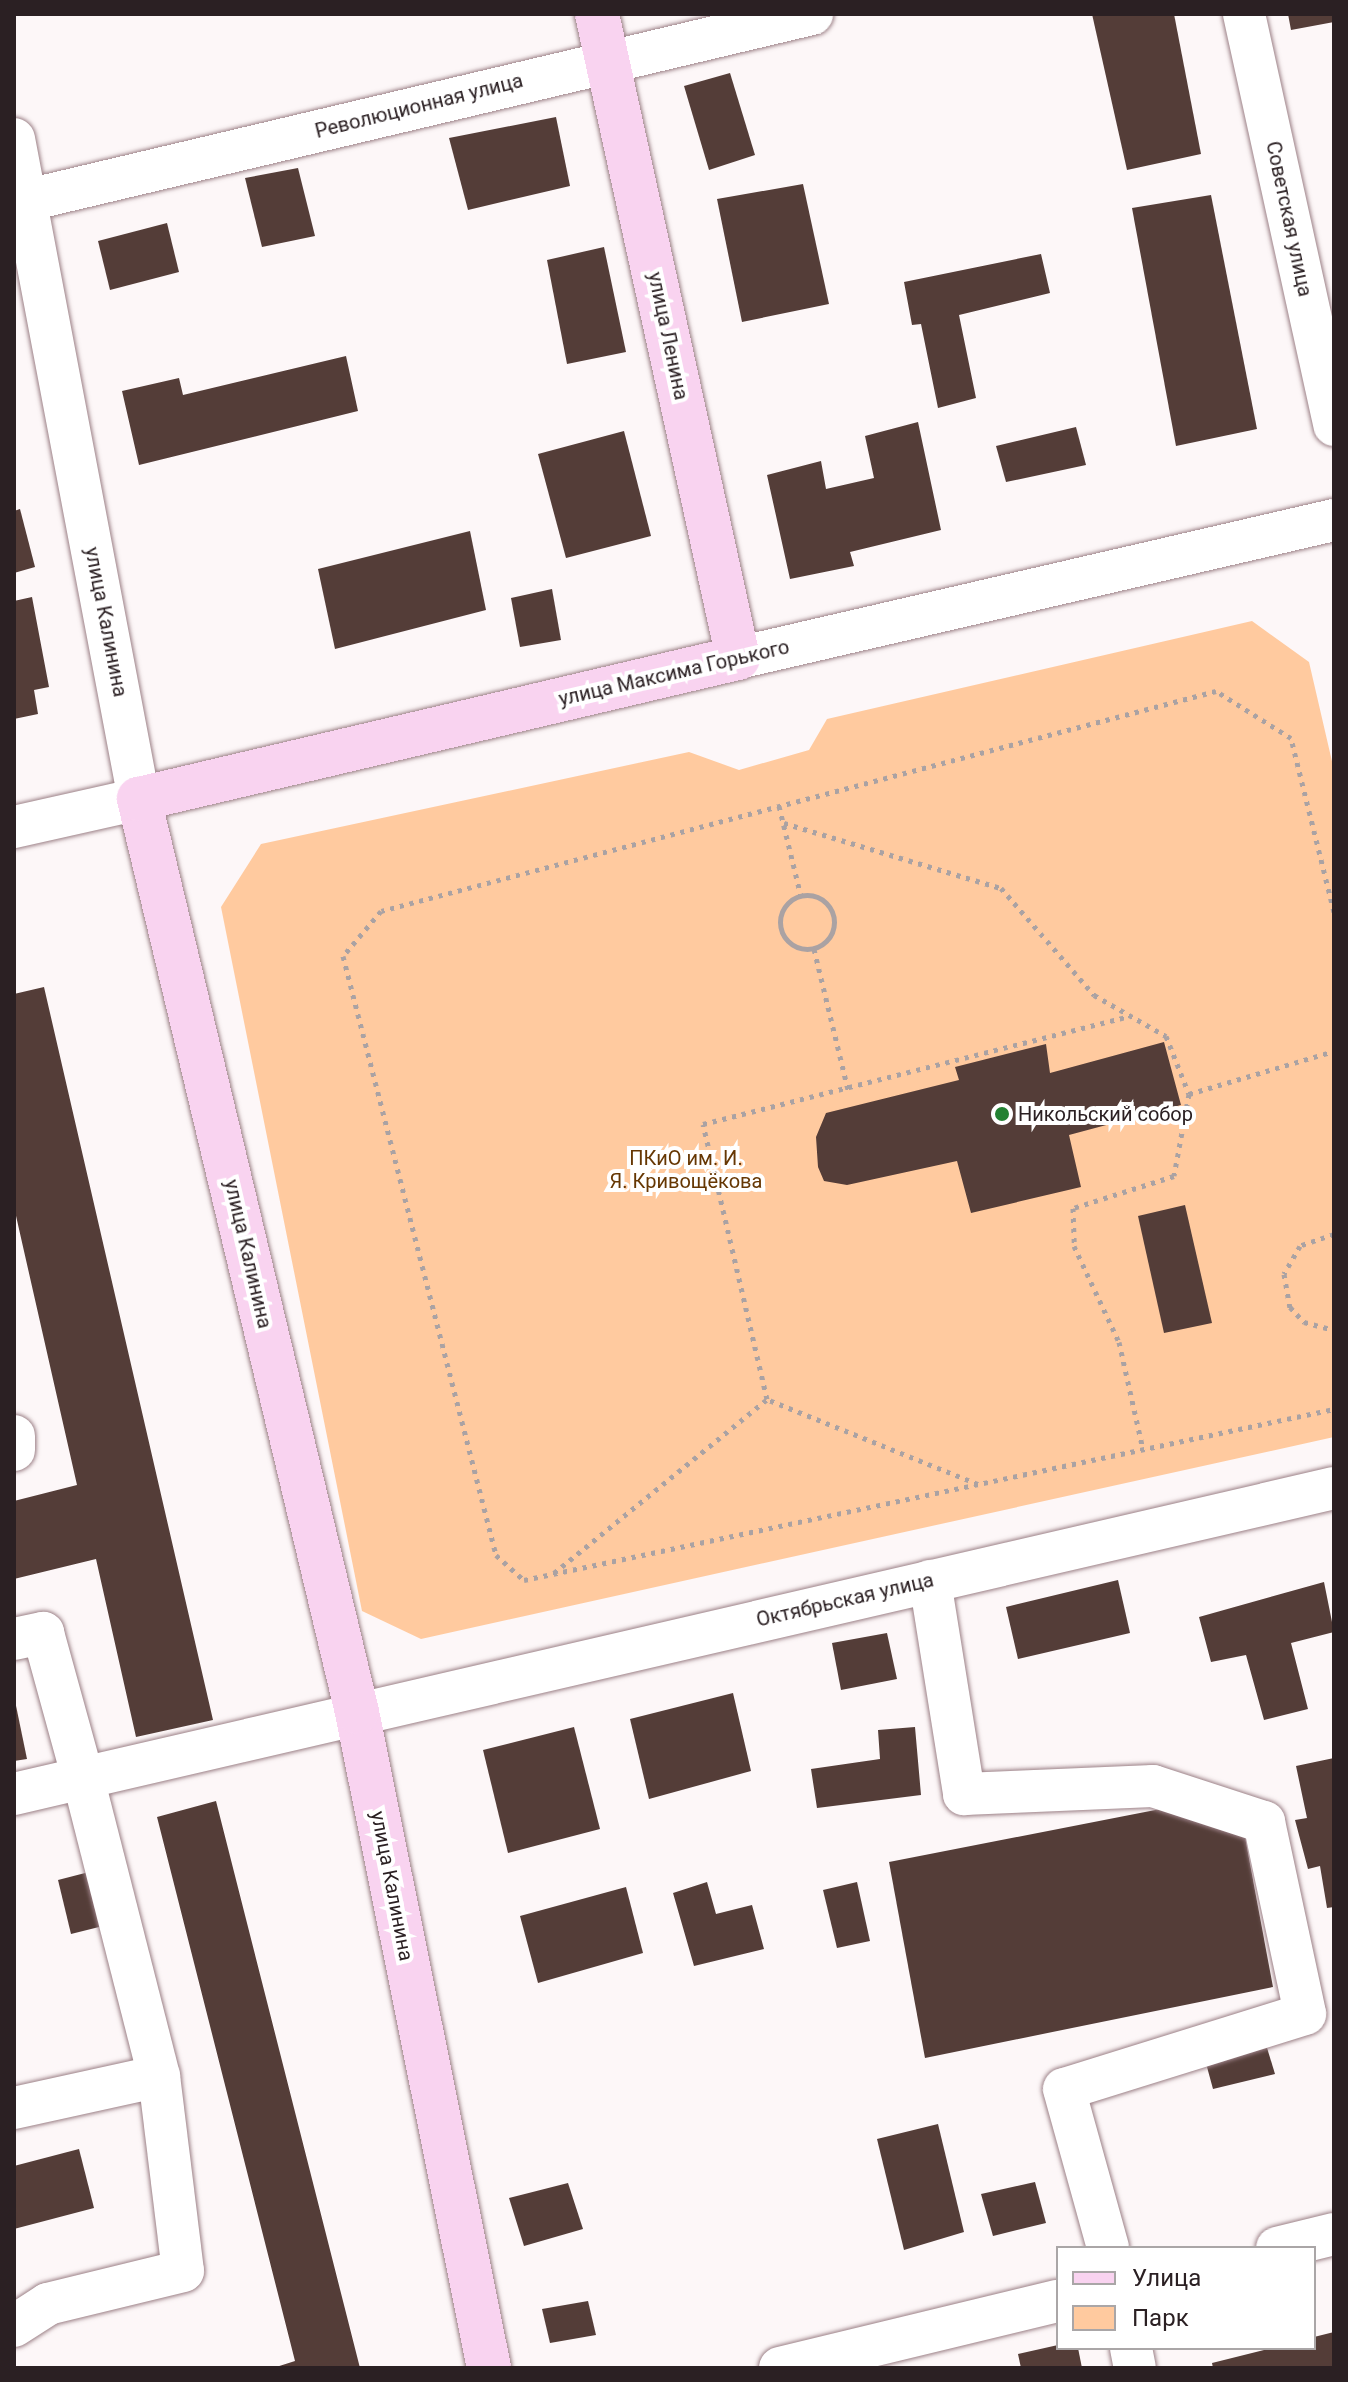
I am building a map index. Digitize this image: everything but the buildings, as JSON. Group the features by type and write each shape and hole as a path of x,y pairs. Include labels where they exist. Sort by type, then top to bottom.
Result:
{"main road":[{"name":"улица Ленина","path":"597,14 738,658"},
{"name":"улица Максима Горького","path":"139,799 738,658"},
{"name":"улица Калинина","path":"139,799 357,1712 489,2368"}],"street":[{"name":"Революционная улица","path":"28,200 812,14"},
{"name":"Советская улица","path":"1244,14 1334,425"},
{"name":"улица Калинина","path":"14,139 28,200 139,799"},
{"name":"улица Максима Горького","path":"738,658 1334,520"},
{"name":"улица Максима Горького","path":"14,827 139,799"},
{"path":"14,1436 14,1450"},
{"name":"Октябрьская улица","path":"14,1794 357,1712 1334,1488"},
{"path":"930,1581 964,1794 1153,1786 1264,1822 1305,2014 1064,2089 1107,2246"},
{"path":"14,1639 43,1633 83,1778 159,2076 183,2271 48,2304 14,2326"},
{"path":"14,2108 159,2076"},
{"path":"1285,2246 1334,2234"},
{"path":"780,2368 1056,2301"}],"path":[{"path":"1334,912 1291,738 1216,691 381,911 343,956 496,1555 524,1580 1334,1409"},
{"path":"779,806 801,896"},
{"path":"784,823 1001,888 1094,995 1166,1036 1189,1094 1174,1176 1073,1208 1074,1246 1119,1342 1143,1449"},
{"path":"801,896 784,908 781,929 793,945 814,949"},
{"path":"801,896 827,903 834,916 834,930 814,949"},
{"path":"814,949 848,1090"},
{"path":"767,1399 703,1124 848,1090 1130,1015"},
{"path":"1189,1094 1334,1051"},
{"path":"1334,1234 1300,1246 1284,1274 1290,1307 1304,1322 1334,1330"},
{"path":"553,1575 767,1399"},
{"path":"767,1399 978,1484"}],"green space":[{"name":"ПКиО им. И. Я. Кривощёкова","path":"1252,621 1309,662 1334,770 1334,1437 421,1639 362,1611 221,907 261,844 689,752 739,770 809,750 827,719"}],"place":[{"name":"Никольский собор","path":"1002,1114"}]}
